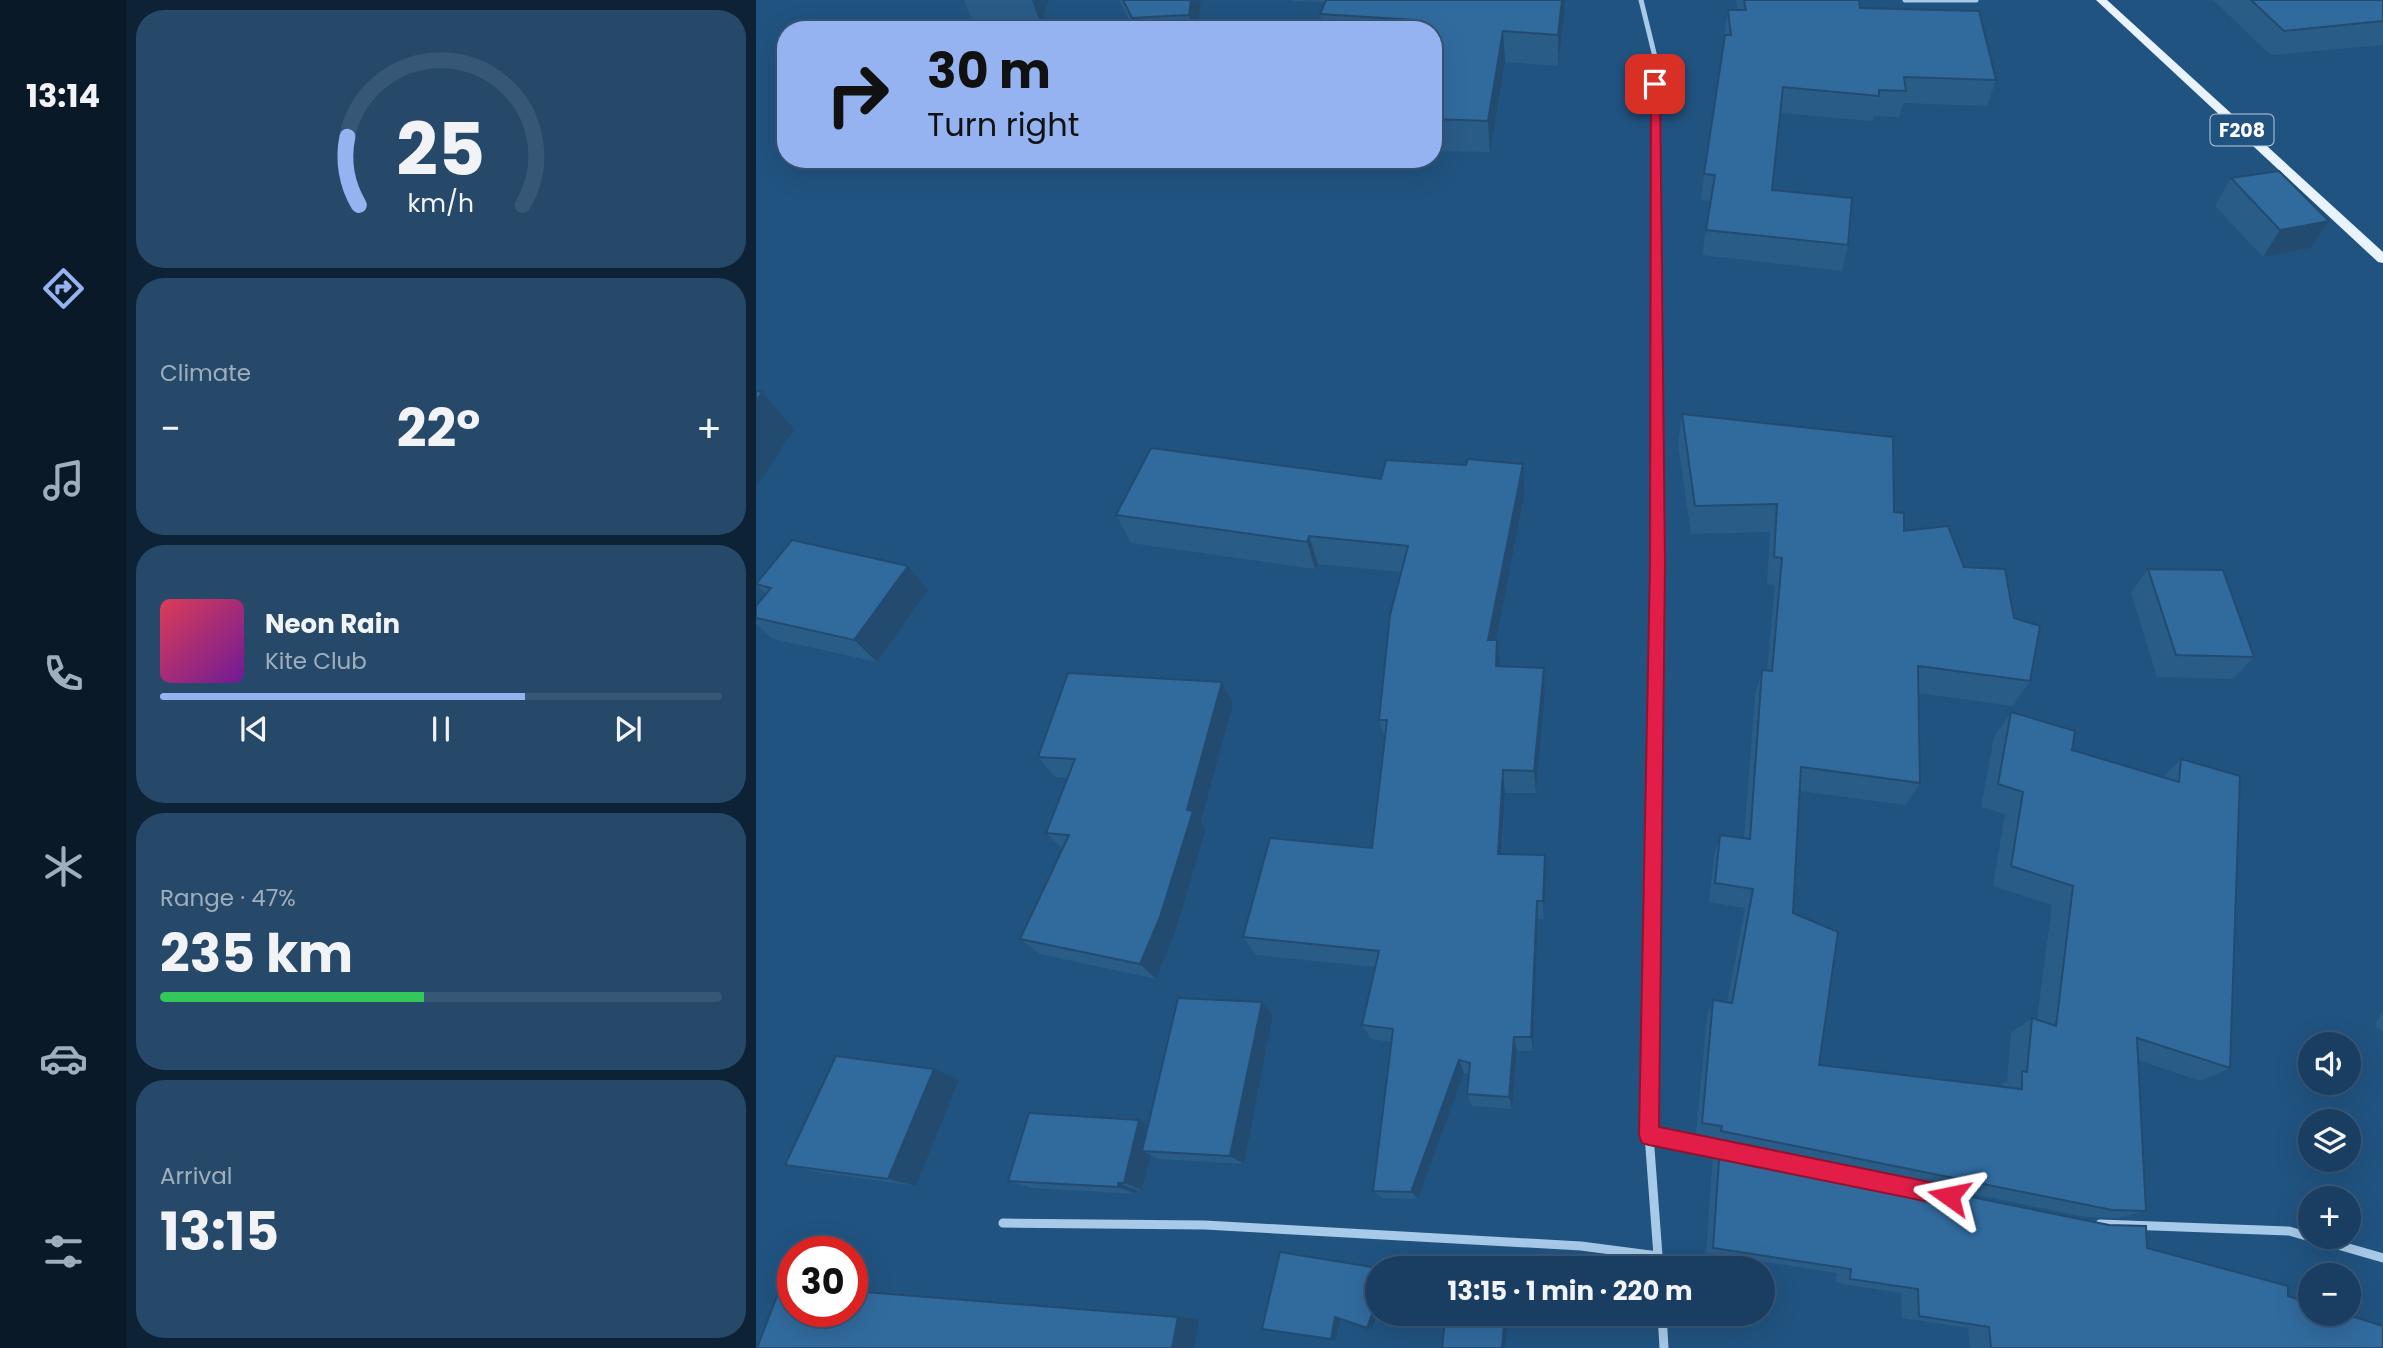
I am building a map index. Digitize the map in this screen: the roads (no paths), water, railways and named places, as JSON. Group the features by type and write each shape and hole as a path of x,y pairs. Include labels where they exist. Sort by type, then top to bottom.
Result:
{"main road":[{"name":"F208","path":"2101,0 2383,259"}],"street":[{"path":"1003,1223 1205,1225 1581,1246 1658,1256 1649,1135 1658,564 1655,57 1642,0"},
{"path":"1905,0 1976,0"},
{"path":"1649,1135 1731,1152"},
{"path":"2085,1224 2289,1231 2383,1258"},
{"path":"1663,1326 1664,1348"}]}
